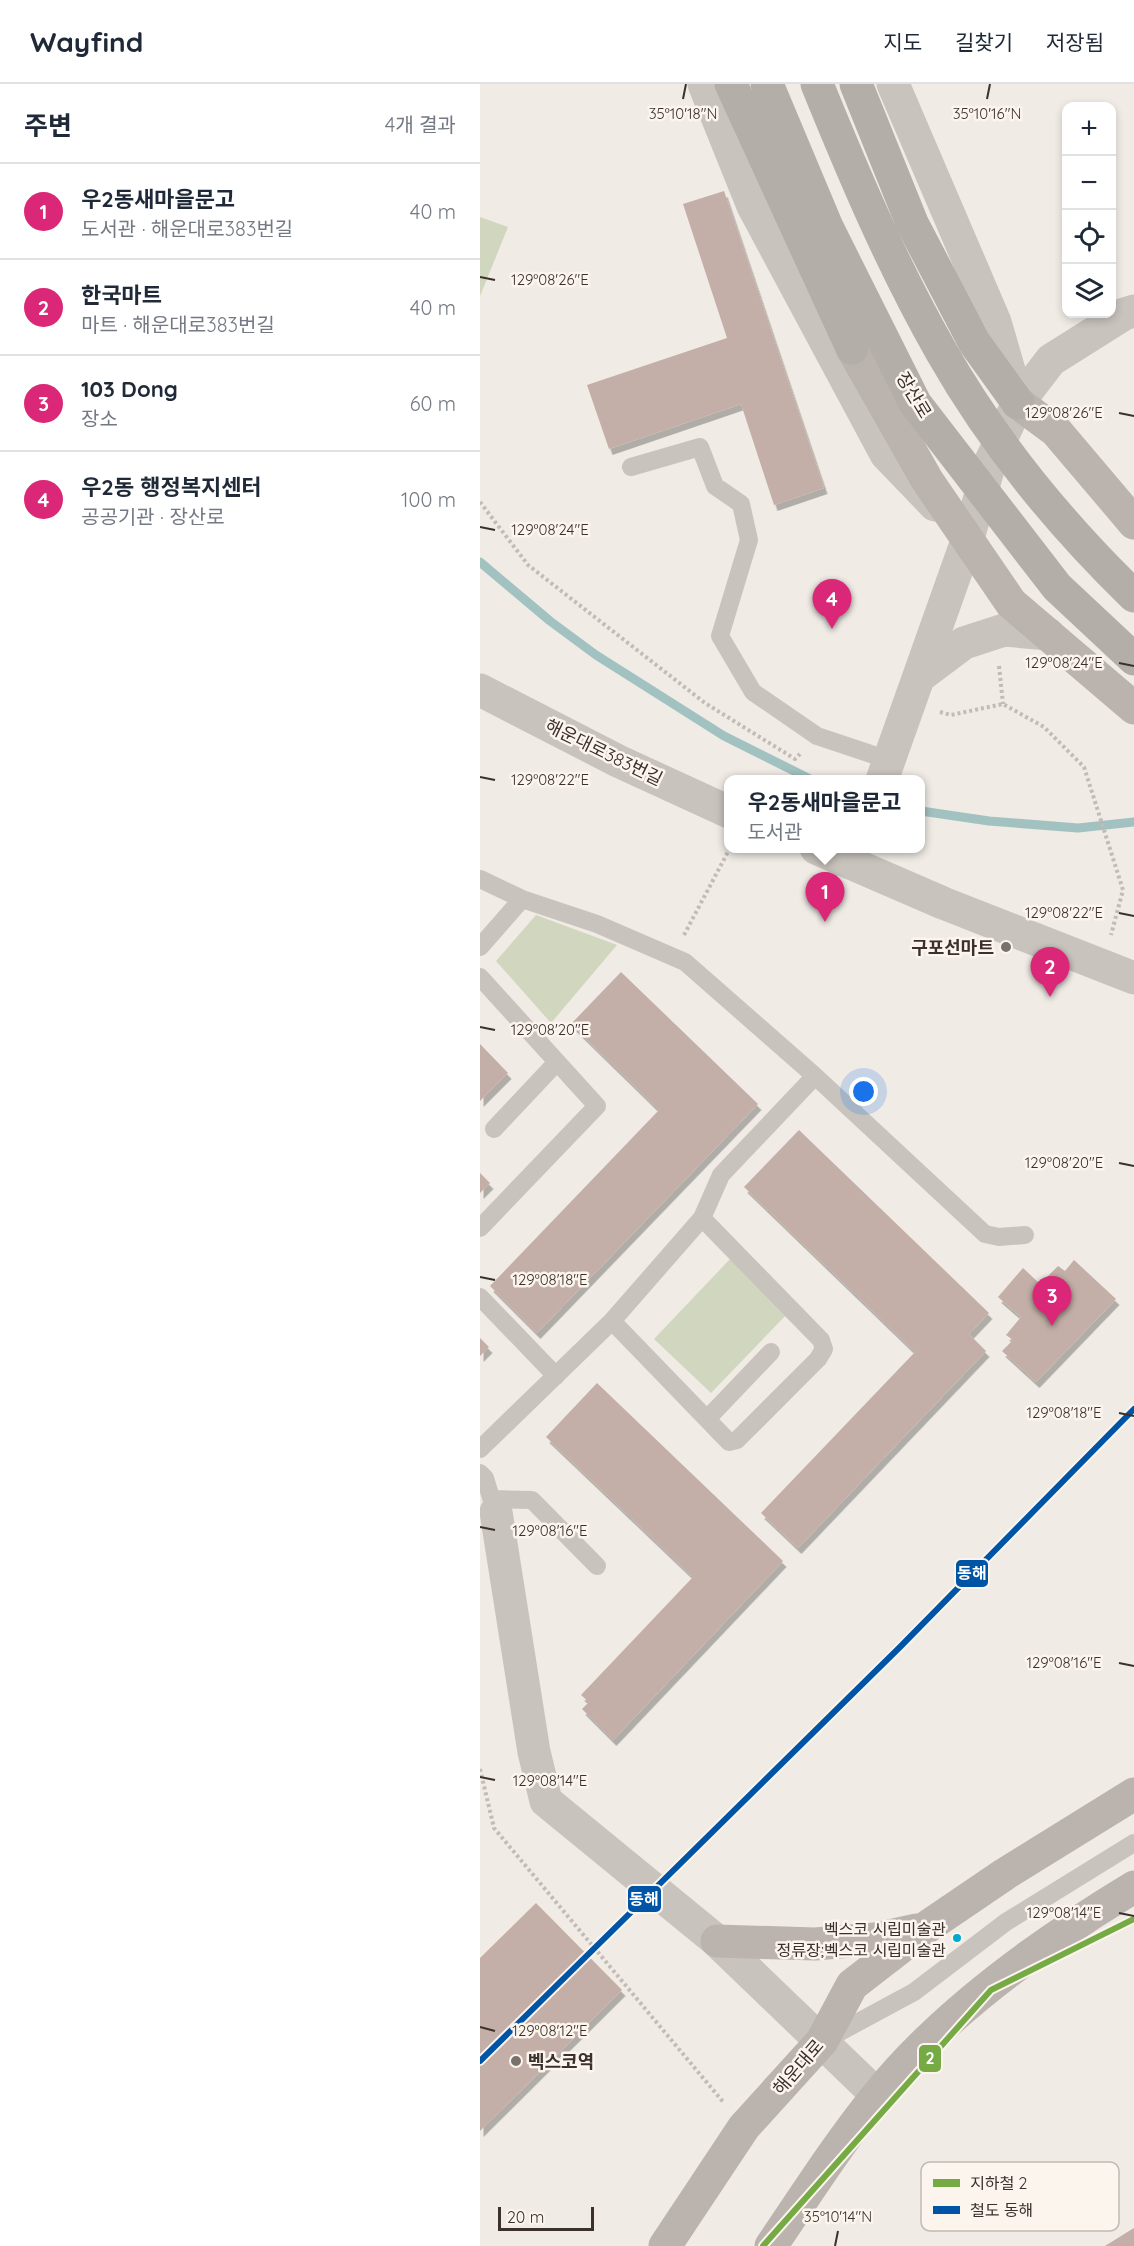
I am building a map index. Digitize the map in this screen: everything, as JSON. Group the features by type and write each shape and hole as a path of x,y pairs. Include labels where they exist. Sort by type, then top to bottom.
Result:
{"highway":[{"path":"731,84 852,348"},
{"name":"장산로","path":"767,84 827,227 915,403 1057,587 1134,659"},
{"path":"817,84 873,219 942,352 1008,453 1098,561 1134,596"},
{"path":"856,84 912,223 975,342 1018,402"}],"main road":[{"path":"852,348 927,480 1011,603 1134,708"},
{"path":"1018,402 1056,431 1134,523"},
{"name":"해운대로","path":"665,2246 744,2127 822,2042 852,1985 927,1927 1005,1874 1134,1794"},
{"path":"771,2246 877,2095 941,2028 1023,1961 1134,1887"},
{"path":"717,1941 815,1944 875,1939 927,1927"}],"street":[{"path":"704,84 753,206 886,454 968,538"},
{"path":"893,84 994,322 1018,402"},
{"path":"886,770 968,538 990,463 1018,402 1051,360 1124,314 1134,312"},
{"path":"1100,483 1134,502"},
{"path":"915,689 964,643 1004,630 1048,634"},
{"name":"해운대로383번길","path":"480,690 618,761 724,810"},
{"path":"837,853 858,857 1102,966 1134,978"},
{"path":"494,1506 534,1752 546,1801 592,1841 717,1941 877,2095"}],"lane":[{"path":"631,467 700,447 715,486 741,504 749,540 720,636 753,692 817,736 886,770"},
{"path":"480,879 522,899 597,924 685,963 815,1076 985,1234 999,1237 1025,1235"},
{"path":"480,947 522,899"},
{"path":"480,977 597,1106 480,1228"},
{"path":"494,1129 557,1062"},
{"path":"480,1449 612,1321 702,1218 721,1175 815,1076"},
{"path":"612,1321 708,1418 724,1440 737,1440 818,1359 824,1349 822,1340 702,1218"},
{"path":"480,1297 556,1376"},
{"path":"708,1418 771,1352"},
{"path":"480,1473 494,1506 532,1500 597,1566"},
{"path":"822,2042 914,1992 1006,1922 1134,1843"}],"path":[{"path":"480,502 528,565 705,703 795,759 817,736"},
{"path":"915,689 951,715 1003,704 1044,727 1084,767 1123,890 1102,966"},
{"path":"673,957 728,853"},
{"path":"480,1769 494,1828 744,2127"}],"green space":[{"path":"480,217 508,227 480,296"},
{"path":"536,915 617,945 551,1023 496,961"},
{"path":"731,1258 788,1313 711,1393 654,1339"}],"building":[{"path":"724,191 824,488 774,505 741,404 609,449 587,385 727,338 683,204"},
{"path":"621,972 758,1104 537,1333 490,1286 659,1110 571,1024"},
{"path":"480,1044 508,1073 480,1101"},
{"path":"799,1130 989,1313 969,1334 986,1351 798,1548 761,1513 915,1352 744,1187"},
{"path":"480,1173 490,1183 480,1193"},
{"path":"1074,1260 1116,1299 1036,1382 1002,1351 1013,1340 1006,1335 1021,1317 998,1297 1023,1268 1040,1284 1058,1266 1065,1271"},
{"path":"480,1338 489,1347 480,1356"},
{"path":"597,1383 783,1561 613,1740 582,1709 589,1702 581,1695 693,1577 546,1437"},
{"name":"벡스코역","path":"536,1903 622,1990 480,2131 480,1958"},
{"path":"1134,2228 1134,2246 1105,2246 1129,2231"}],"waterway":[{"path":"480,562 550,621 596,655 724,736 802,775"},
{"path":"925,812 989,821 1078,828 1134,822"}],"metro line":[{"name":"2","path":"763,2246 991,1990 1134,1919"}],"rail line":[{"name":"동해","path":"480,2061 900,1647 1134,1409"}],"place":[{"name":"우2동 행정복지센터","path":"832,629"},
{"name":"우2동새마을문고","path":"825,922"},
{"name":"구포선마트","path":"1006,947"},
{"name":"한국마트","path":"1050,997"},
{"name":"103 Dong","path":"1052,1326"},
{"name":"벡스코 시립미술관 정류장;벡스코 시립미술관","path":"957,1938"},
{"name":"벡스코역","path":"516,2061"}]}
